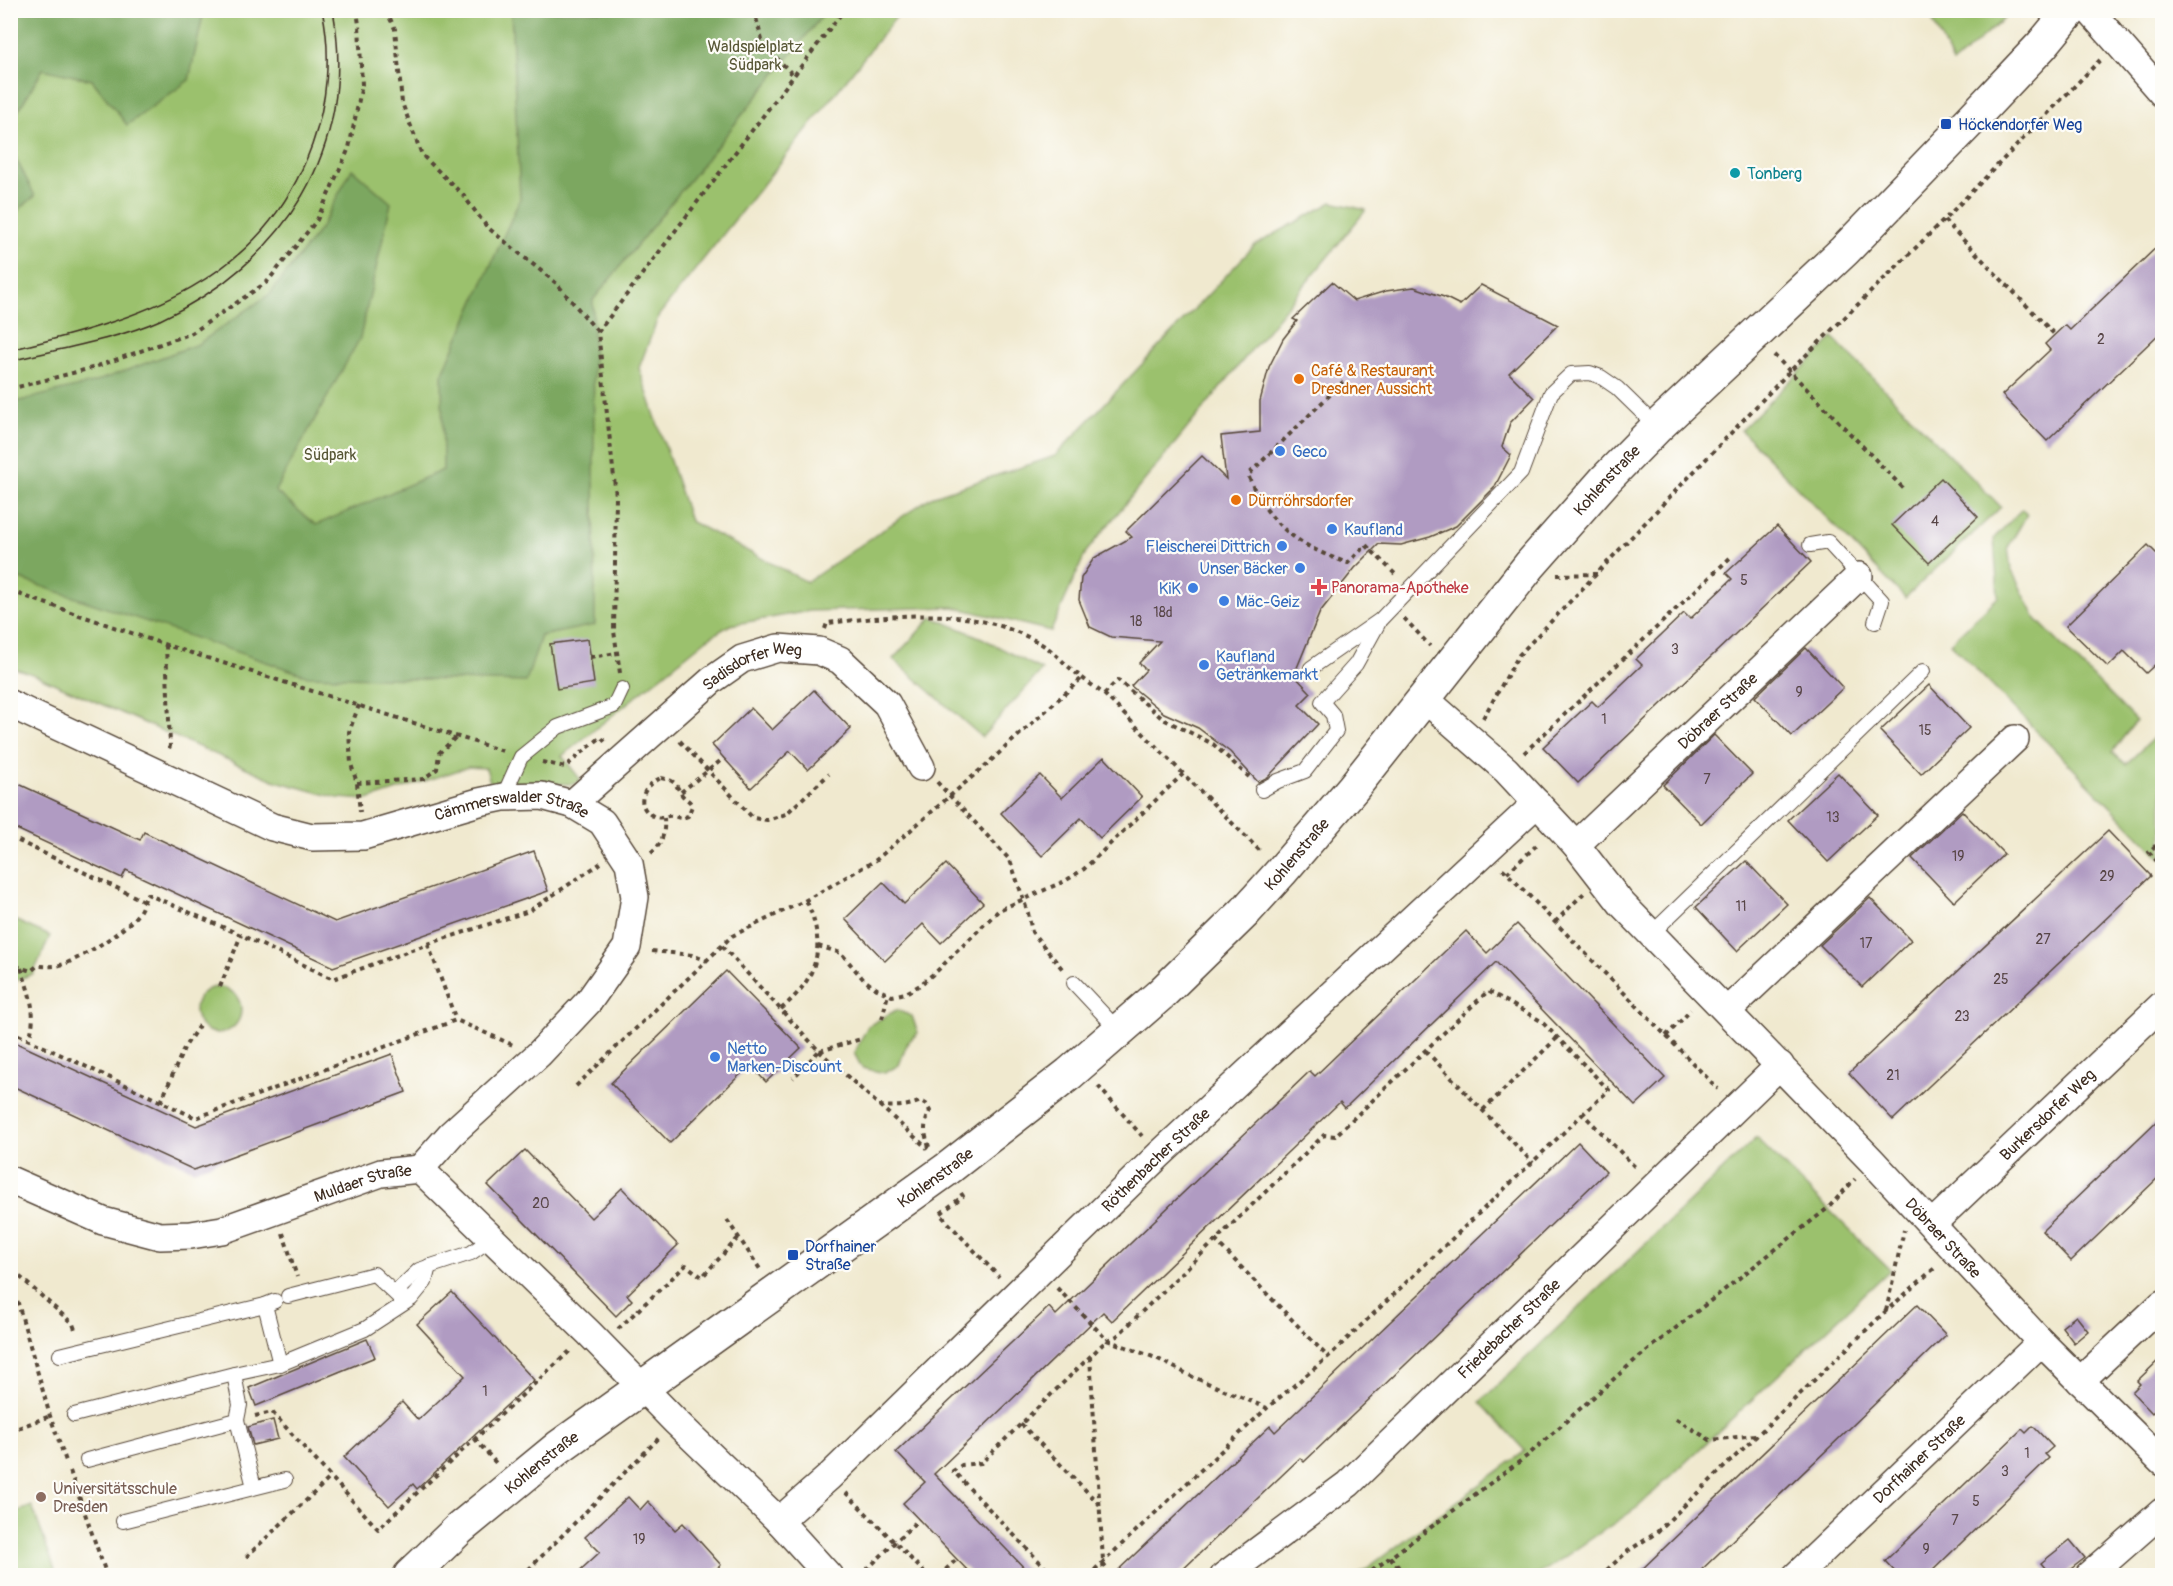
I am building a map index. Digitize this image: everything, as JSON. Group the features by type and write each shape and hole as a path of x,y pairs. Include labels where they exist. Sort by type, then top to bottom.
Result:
{"street":[{"name":"Kohlenstraße","path":"410,1575 459,1528 559,1447 946,1170 1079,1065 1204,952 1281,872 1353,788 1537,556 1606,479 1657,427 1844,251 2042,45 2071,10"},
{"path":"2089,10 2163,93"},
{"name":"Döbraer Straße","path":"1576,845 1859,576"},
{"name":"Sadisdorfer Weg","path":"572,804 712,680 742,659 778,648 819,651 840,660 887,704 921,767"},
{"name":"Döbraer Straße","path":"1424,698 1506,770 1576,845 1600,878 1652,934 1927,1218 2041,1342 2163,1462"},
{"name":"Cämmerswalder Straße","path":"10,704 272,827 312,837 363,836 479,802 503,798 542,796 572,804 602,822 625,856 635,897 627,947 589,1001 539,1054 451,1134 420,1169"},
{"path":"1727,1011 2015,738"},
{"name":"Röthenbacher Straße","path":"778,1521 830,1477 1159,1155 1537,803"},
{"name":"Burkersdorfer Weg","path":"1927,1218 2163,1005"},
{"name":"Friedebacher Straße","path":"1224,1575 1348,1484 1780,1065"},
{"name":"Muldaer Straße","path":"10,1180 103,1221 160,1236 191,1235 222,1230 381,1173 420,1169 481,1246 595,1339 642,1388"},
{"path":"2080,1381 2163,1304"},
{"name":"Dorfhainer Straße","path":"1796,1575 2041,1342"},
{"path":"642,1388 778,1521 829,1575"},
{"path":"2089,1575 2163,1512"}],"lane":[{"path":"1311,668 1380,620 1394,607 1521,473 1551,393 1571,374 1590,373 1601,376 1617,388 1657,427"},
{"path":"1810,545 1828,542 1882,601 1875,622"},
{"path":"1262,790 1305,771 1336,730 1334,715 1322,702 1356,664 1380,620"},
{"path":"1652,934 1923,671"},
{"path":"503,798 521,757 558,727 614,706 622,688"},
{"path":"1074,983 1119,1031"},
{"path":"404,1302 399,1289 419,1270 481,1246"},
{"path":"60,1355 374,1274 404,1302"},
{"path":"276,1300 280,1364"},
{"path":"74,1415 280,1364 365,1329 404,1302"},
{"path":"234,1374 240,1405 237,1420 254,1487"},
{"path":"87,1460 237,1420"},
{"path":"123,1521 285,1479"}],"path":[{"path":"10,389 92,369 192,333 267,282 317,220 349,148 362,85 357,10"},
{"path":"386,10 395,29 402,103 422,155 463,195 487,227 556,283 598,332 616,496 614,631 622,688"},
{"path":"754,10 763,44 794,76"},
{"path":"598,332 844,10"},
{"path":"1471,739 1519,655 1790,371 1944,220 2083,78"},
{"path":"1944,220 2055,335"},
{"path":"1790,371 1903,488"},
{"path":"1344,382 1248,475 1265,508 1294,538 1328,556 1348,563 1366,545 1388,567"},
{"path":"1506,770 1732,555"},
{"path":"10,591 166,645 521,757 565,767 601,737"},
{"path":"1394,607 1449,666"},
{"path":"827,624 912,614 956,616 1012,628 1046,646 1104,694 1281,872"},
{"path":"159,775 170,746 166,645"},
{"path":"590,657 617,653"},
{"path":"576,1086 732,936 806,900 876,860 1082,678"},
{"path":"1104,694 1119,680 1163,718 1213,744 1262,790"},
{"path":"359,705 349,732 351,764 357,783 363,836"},
{"path":"662,723 753,818 767,820 786,814 829,774"},
{"path":"357,783 423,779 436,769 439,753 457,736"},
{"path":"681,792 724,758"},
{"path":"921,767 951,795 1010,860 1032,932 1054,960"},
{"path":"818,946 842,954 864,980 888,994 892,996 906,993 920,985 999,910 1065,881 1084,869 1183,774"},
{"path":"661,778 671,780 681,792 692,806 688,816 682,818 673,815 664,818 654,817 646,810 642,801 644,790 651,782 661,778"},
{"path":"10,960 13,965 31,971 37,966 53,967 75,960 132,921 138,914 147,894 333,979 428,944 529,911 625,856 647,856 657,848 663,838 664,818"},
{"path":"1507,873 1558,825"},
{"path":"10,837 144,901"},
{"path":"2163,839 2149,852 2163,867"},
{"path":"1485,851 1736,1107"},
{"path":"1555,922 1600,878"},
{"path":"781,1009 806,985 814,966 818,946 817,930 806,900"},
{"path":"220,987 241,935"},
{"path":"428,944 456,1020"},
{"path":"722,946 819,1051"},
{"path":"660,953 692,956 707,961"},
{"path":"21,968 33,1011 33,1026 29,1039"},
{"path":"1053,1575 953,1471 962,1464 981,1463 1107,1341 1117,1336 1324,1135 1335,1136 1488,991 1541,1021 1609,1090 1328,1357 1267,1408 1088,1575"},
{"path":"1666,1036 1708,992"},
{"path":"882,1019 888,994"},
{"path":"10,1031 196,1118 456,1020 513,1046 539,1054"},
{"path":"161,1102 184,1048 200,1024"},
{"path":"1483,1110 1558,1037"},
{"path":"793,1078 819,1051 861,1039"},
{"path":"1426,1051 1533,1162"},
{"path":"1079,1065 1159,1155"},
{"path":"878,1106 912,1105 921,1101 926,1104 930,1111 924,1124 924,1130 931,1151"},
{"path":"1583,1114 1654,1187"},
{"path":"1365,1575 1527,1456 1634,1361 1828,1208 1871,1160"},
{"path":"1886,1311 1904,1228 1927,1218"},
{"path":"728,1220 762,1274"},
{"path":"284,1234 292,1259"},
{"path":"237,1420 272,1412 378,1529 595,1339 686,1265 702,1277 739,1237"},
{"path":"1215,1240 1328,1357"},
{"path":"1600,1575 1628,1551 1656,1533 1886,1311 1956,1250"},
{"path":"1040,1270 1107,1341 1156,1358 1193,1377 1267,1408"},
{"path":"82,1350 73,1324 19,1276 11,1276 50,1416 107,1575"},
{"path":"1090,1357 1104,1575"},
{"path":"10,1431 50,1416"},
{"path":"1676,1419 1710,1440 1757,1435"},
{"path":"525,1574 676,1422"},
{"path":"1021,1424 1100,1505"},
{"path":"246,1557 331,1477"},
{"path":"830,1477 928,1575"},
{"path":"860,1575 919,1520"},
{"path":"1390,1557 1406,1575"},
{"path":"939,1575 957,1559"},
{"path":"1103,1563 1112,1575"}],"green space":[{"path":"11,10 204,11 189,80 127,125 92,80 43,69 11,123"},
{"name":"Südpark","path":"11,11 901,11 659,315 639,368 690,521 807,582 931,497 1055,456 1255,245 1332,202 1366,210 1086,552 1051,631 954,607 810,611 730,625 707,639 562,756 581,780 574,784 490,782 486,768 468,767 367,800 338,798 276,781 35,675 11,667"},
{"name":"Waldspielplatz Südpark","path":"511,11 826,11 593,300 595,625 541,636 526,682 308,676 11,576 11,403 92,383 198,344 271,293 320,229 352,169 391,203 360,338 275,491 316,525 443,470 442,375 520,199"},
{"path":"1928,11 2013,11 1953,63"},
{"path":"10,147 35,196 11,216 10,216"},
{"path":"1833,338 2001,507 1905,598 1741,430"},
{"path":"2022,509 2027,515 2008,547 2011,569 2036,619 2136,721 2112,752 2126,764 2162,730 2162,859 1950,643 1998,597 1994,538"},
{"path":"932,617 982,638 1042,670 982,737 893,659"},
{"path":"12,919 50,936 33,974 19,979 11,986 10,923"},
{"path":"218,987 234,994 241,1010 234,1026 218,1033 202,1026 195,1010 202,994"},
{"path":"896,1010 912,1016 918,1033 908,1042 899,1065 885,1073 862,1068 854,1053 868,1026"},
{"path":"1756,1138 1890,1270 1638,1507 1538,1575 1358,1575 1525,1451 1480,1402"},
{"path":"32,1506 57,1575 11,1575 11,1514"}],"building":[{"path":"2163,241 2163,330 2047,441 2002,395 2050,350 2045,344 2065,325 2070,330"},
{"path":"1332,282 1354,301 1386,291 1414,287 1460,305 1481,285 1558,325 1509,373 1534,398 1510,423 1502,447 1511,455 1494,488 1456,526 1430,537 1401,545 1379,544 1355,568 1320,612 1294,675 1311,693 1299,705 1318,724 1268,777 1258,782 1230,752 1198,728 1164,713 1131,686 1146,670 1139,663 1160,641 1111,637 1090,627 1079,600 1081,578 1094,558 1132,537 1126,531 1202,456 1226,479 1221,436 1260,432 1260,401 1269,367 1283,339 1297,321 1293,319"},
{"path":"1941,478 1978,517 1929,563 1892,525"},
{"path":"1777,526 1811,562 1578,783 1543,747 1592,701 1598,707 1642,665 1636,659 1684,613 1690,619 1732,579 1726,573"},
{"path":"2148,545 2163,560 2163,657 2146,673 2124,651 2108,667 2066,626"},
{"path":"588,639 594,683 557,689 550,644"},
{"path":"1806,648 1843,688 1792,736 1755,697"},
{"path":"1929,685 1969,728 1921,774 1880,731"},
{"path":"814,690 851,729 808,770 790,751 751,788 712,745 751,708 772,730"},
{"path":"1714,735 1752,774 1701,824 1663,785"},
{"path":"1104,757 1142,797 1100,838 1081,818 1042,856 1001,813 1040,775 1062,798"},
{"path":"1838,773 1878,815 1828,862 1788,820"},
{"path":"10,780 140,840 144,832 335,922 534,851 548,891 333,967 126,870 122,878 10,826"},
{"path":"1962,811 2004,854 1954,902 1912,858"},
{"path":"2108,831 2151,876 1893,1120 1849,1073"},
{"path":"1746,861 1787,904 1737,951 1696,907"},
{"path":"946,864 983,903 941,943 923,924 885,961 845,919 883,882 904,904"},
{"path":"1870,898 1911,940 1862,987 1820,945"},
{"path":"1517,924 1665,1078 1635,1106 1496,962 1345,1108 1340,1102 1112,1321 1103,1312 934,1474 1031,1575 972,1575 903,1503 925,1482 896,1452 1049,1307 1056,1315 1310,1071 1315,1076 1466,931 1487,953"},
{"name":"Netto Marken-Discount","path":"726,971 801,1048 766,1082 750,1065 670,1143 611,1083"},
{"path":"10,1040 196,1126 392,1054 406,1092 194,1170 10,1085"},
{"path":"2163,1115 2163,1173 2071,1261 2042,1231"},
{"path":"1578,1142 1606,1172 1304,1462 1300,1458 1177,1575 1113,1575 1270,1426 1275,1432"},
{"path":"525,1150 591,1218 622,1188 678,1245 627,1295 632,1300 616,1316 488,1185"},
{"path":"452,1292 534,1380 417,1489 413,1484 389,1506 344,1457 402,1402 418,1420 465,1376 417,1324"},
{"path":"1917,1305 1946,1335 1851,1427 1696,1575 1636,1575"},
{"path":"2076,1316 2088,1331 2074,1343 2062,1327"},
{"path":"367,1339 375,1357 256,1406 249,1388"},
{"path":"2163,1356 2163,1402 2152,1413 2132,1392 2140,1384 2137,1381"},
{"path":"273,1420 278,1439 253,1445 248,1427"},
{"path":"2033,1426 2053,1447 2045,1454 2049,1458 1928,1575 1898,1575 1885,1561 2022,1429 2026,1433"},
{"path":"628,1497 640,1510 648,1501 675,1530 683,1523 721,1565 709,1575 575,1575 600,1552 585,1537"},
{"path":"2070,1540 2085,1558 2063,1575 2051,1575 2041,1563"}],"tram line":[{"path":"10,350 105,324 150,308 191,288 229,262 262,231 290,192 317,129 324,96 327,61 322,10"},
{"path":"10,361 106,339 160,320 204,296 243,267 276,233 302,195 322,154 334,109 338,61 333,10"}],"place":[{"name":"Höckendorfer Weg","path":"1946,124"},
{"name":"Tonberg","path":"1735,173"},
{"name":"Café & Restaurant Dresdner Aussicht","path":"1299,379"},
{"name":"Geco","path":"1280,451"},
{"name":"Dürrröhrsdorfer","path":"1236,500"},
{"name":"Kaufland","path":"1332,529"},
{"name":"Fleischerei Dittrich","path":"1282,546"},
{"name":"Unser Bäcker","path":"1300,568"},
{"name":"Panorama-Apotheke","path":"1319,587"},
{"name":"KiK","path":"1193,588"},
{"name":"Mäc-Geiz","path":"1224,601"},
{"name":"Kaufland Getränkemarkt","path":"1204,665"},
{"name":"Netto Marken-Discount","path":"715,1057"},
{"name":"Dorfhainer Straße","path":"793,1255"},
{"name":"Universitätsschule Dresden","path":"41,1497"}]}
